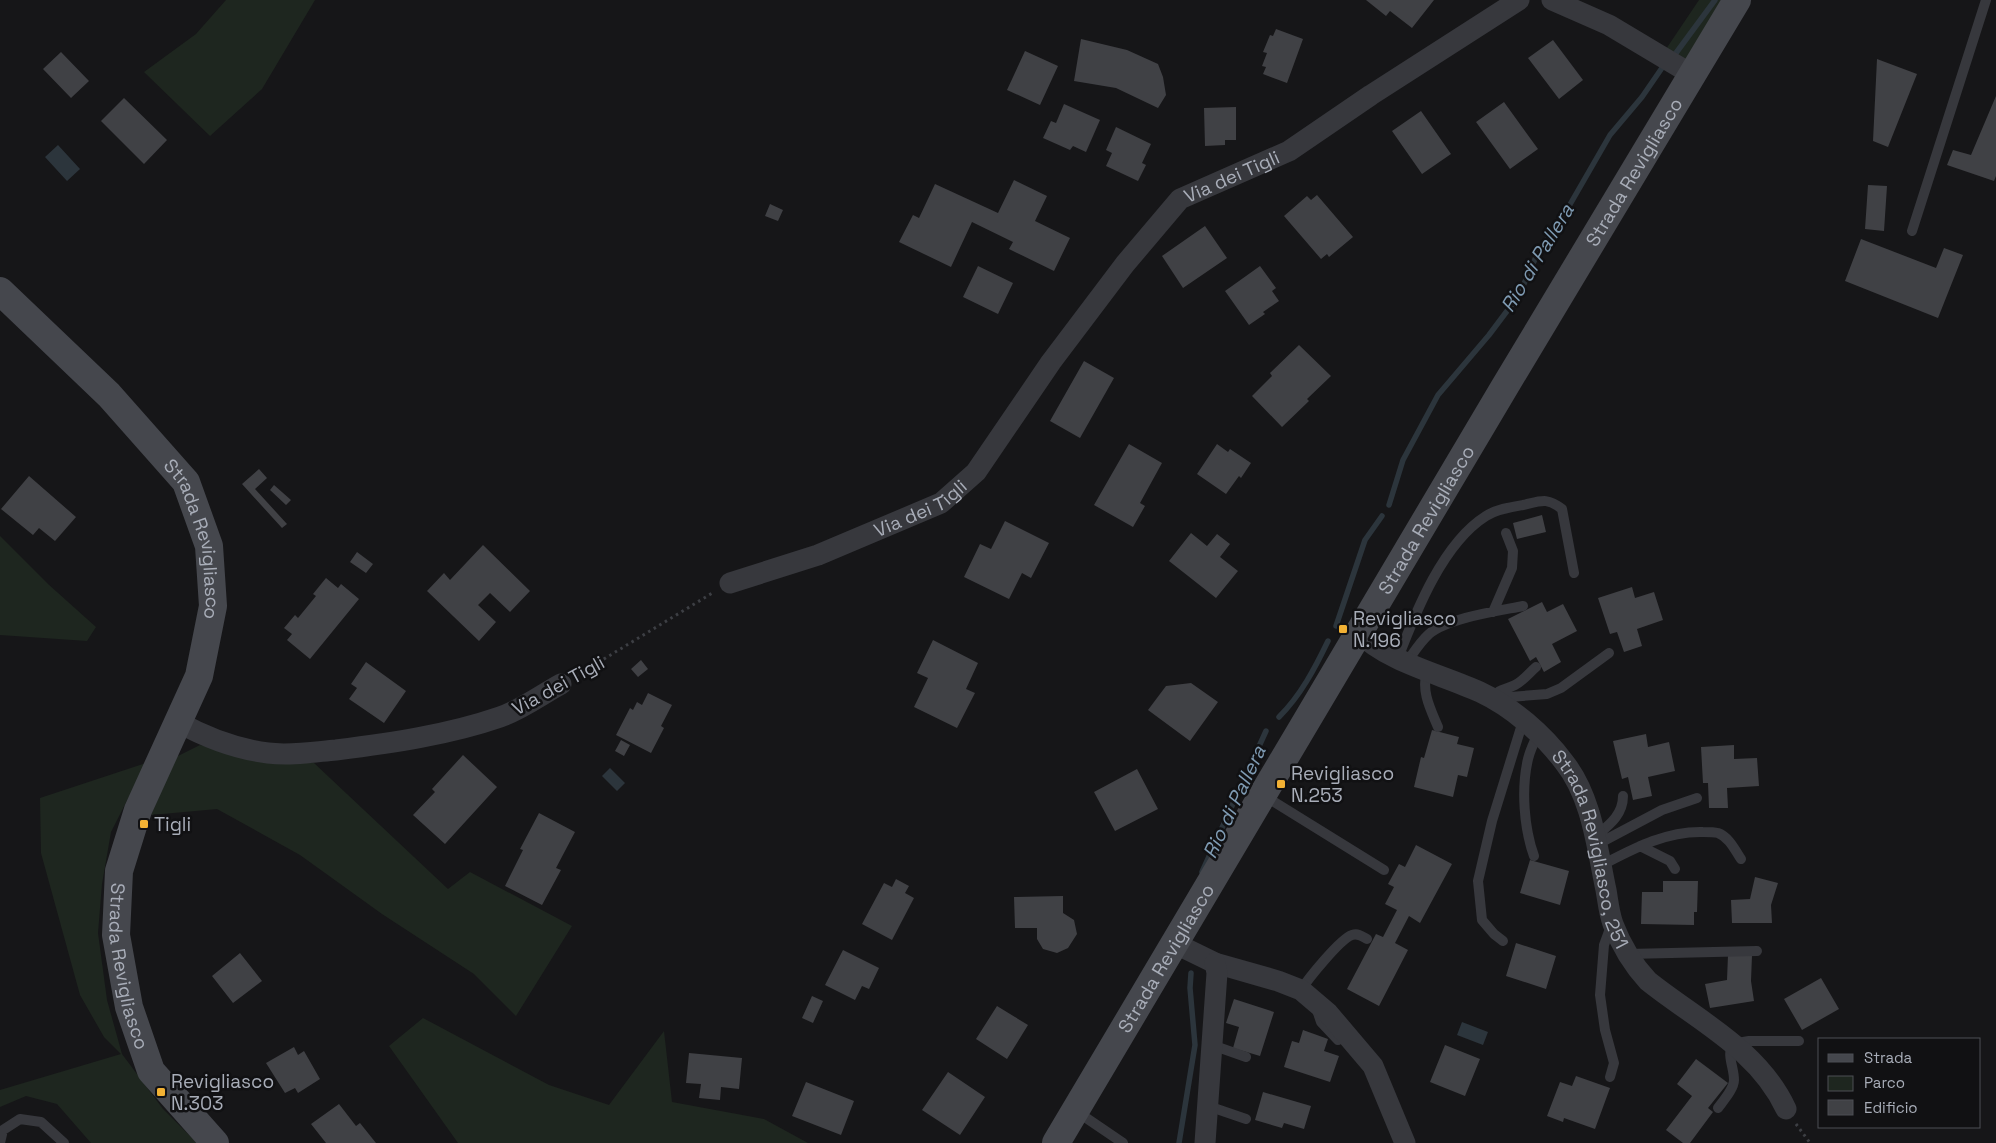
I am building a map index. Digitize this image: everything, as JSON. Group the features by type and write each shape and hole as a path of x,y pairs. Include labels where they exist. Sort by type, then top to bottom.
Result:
{"street":[{"name":"Via dei Tigli","path":"730,583 818,555 941,503 976,472 1051,362 1124,264 1180,200 1289,152 1371,96 1519,0"},
{"path":"1552,0 1610,25 1691,74"},
{"name":"Strada Revigliasco","path":"1056,1143 1358,632 1737,0"},
{"name":"Strada Revigliasco","path":"0,291 109,395 186,482 208,546 213,606 199,676 138,810 119,871 116,935 129,1007 151,1072 215,1143"},
{"name":"Strada Revigliasco, 251","path":"1358,632 1369,643 1402,660 1491,698 1530,728 1560,757 1576,780 1585,802 1612,922 1636,968 1648,981 1761,1068 1777,1090 1786,1109"},
{"name":"Via dei Tigli","path":"178,722 198,733 233,745 268,753 307,753 387,742 460,728 502,716 561,684"},
{"path":"1174,943 1215,963 1278,981 1308,996 1328,1014 1373,1066 1404,1143"},
{"path":"1205,1143 1217,973 1215,963"}],"lane":[{"path":"1912,231 1986,0"},
{"path":"1402,660 1424,597 1456,544 1472,527 1488,515 1506,508 1546,500 1554,502 1562,509 1574,573"},
{"path":"1493,612 1512,568 1513,551 1506,533"},
{"path":"1402,660 1431,633 1451,623 1523,606"},
{"path":"1491,698 1546,694 1561,688 1609,653"},
{"path":"1491,698 1500,689 1514,685 1524,678 1536,666"},
{"path":"1427,671 1424,691 1438,727"},
{"path":"1530,728 1525,783 1527,828 1534,856"},
{"path":"1503,941 1482,920 1478,881 1492,821 1530,728"},
{"path":"1262,794 1384,870"},
{"path":"1597,850 1623,806 1623,796"},
{"path":"1597,850 1662,810 1698,798"},
{"path":"1597,850 1640,846 1663,837 1686,832 1718,833 1729,841 1741,859"},
{"path":"1640,846 1670,861 1675,869"},
{"path":"1610,1077 1614,1063 1600,995 1604,945 1612,922"},
{"path":"1343,1045 1321,1022 1308,996 1324,961 1350,935 1358,934 1367,939"},
{"path":"1628,954 1757,952"},
{"path":"1718,1108 1733,1085 1734,1079 1730,1058 1732,1044 1750,1040 1799,1041"},
{"path":"1212,1044 1246,1057"},
{"path":"1208,1106 1246,1119"},
{"path":"1075,1110 1123,1143"},
{"path":"0,1143 3,1130 20,1119 41,1122 64,1143"}],"path":[{"name":"Via dei Tigli","path":"561,684 730,583"}],"green space":[{"path":"226,0 315,0 262,89 210,136 144,72 196,34"},
{"path":"1699,0 1722,0 1684,64 1664,52"},
{"path":"0,536 48,584 96,627 87,641 0,635"},
{"path":"200,745 270,762 314,763 448,889 470,872 572,926 516,1016 474,974 382,914 300,855 217,809 151,815 176,757"},
{"path":"146,763 111,832 102,884 98,933 107,1000 122,1054 163,1109 197,1143 91,1143 57,1104 26,1096 0,1107 0,1090 121,1054 104,1037 80,995 41,853 40,798"},
{"path":"423,1018 549,1085 609,1105 664,1031 672,1102 764,1119 808,1143 458,1143 389,1046"}],"shaded area":[{"path":"58,145 80,169 67,181 45,157"},
{"path":"610,768 625,783 617,791 602,776"},
{"path":"1462,1022 1488,1032 1483,1045 1457,1035"}],"building":[{"path":"1366,0 1434,0 1412,28 1390,11 1386,16"},
{"path":"1276,29 1303,39 1287,83 1263,74 1266,67 1262,66 1267,53 1263,52 1270,35 1273,36"},
{"path":"1081,39 1127,50 1158,64 1163,77 1166,95 1158,108 1116,88 1074,81"},
{"path":"1553,40 1583,80 1559,99 1528,58"},
{"path":"1025,51 1058,66 1040,105 1007,90"},
{"path":"61,52 89,81 71,98 43,69"},
{"path":"1877,59 1917,74 1888,147 1873,141"},
{"path":"1996,96 1996,176 1994,181 1947,165 1953,150 1971,155"},
{"path":"124,98 167,140 144,164 101,121"},
{"path":"1504,102 1538,149 1510,169 1476,122"},
{"path":"1064,104 1100,120 1086,152 1073,146 1070,150 1043,138 1051,121 1056,123"},
{"path":"1236,107 1236,140 1225,140 1225,145 1205,146 1204,108"},
{"path":"1421,111 1451,154 1422,174 1392,131"},
{"path":"1116,127 1151,144 1142,163 1146,165 1138,181 1106,166 1112,153 1106,150"},
{"path":"1014,180 1047,196 1035,221 1070,238 1054,271 1009,249 1013,242 972,222 951,267 899,242 913,215 919,218 935,184 998,213"},
{"path":"1868,185 1887,186 1884,231 1865,229"},
{"path":"1317,195 1353,237 1329,257 1327,254 1321,259 1284,216 1307,196 1311,200"},
{"path":"770,204 783,210 778,221 765,216"},
{"path":"1205,226 1227,258 1183,288 1162,256"},
{"path":"1861,239 1936,268 1944,248 1963,255 1938,318 1845,281"},
{"path":"978,266 1013,283 998,314 963,297"},
{"path":"1260,266 1276,288 1272,291 1279,301 1249,325 1225,291"},
{"path":"1299,345 1331,376 1282,427 1252,396 1272,376 1270,373"},
{"path":"1084,361 1114,378 1080,438 1050,421"},
{"path":"1129,444 1162,463 1140,503 1145,506 1133,527 1094,505"},
{"path":"1217,444 1228,452 1230,449 1251,463 1241,478 1239,476 1226,494 1197,474"},
{"path":"259,469 267,478 255,489 287,524 282,528 242,484"},
{"path":"29,476 76,517 55,541 39,528 33,535 1,509"},
{"path":"274,485 291,500 286,505 270,490"},
{"path":"1542,515 1546,532 1517,539 1513,523"},
{"path":"1005,521 1049,543 1031,578 1022,573 1009,599 964,577 980,544 991,549"},
{"path":"1191,533 1207,546 1217,534 1230,544 1220,557 1238,571 1216,598 1169,561"},
{"path":"483,545 530,591 510,612 490,593 478,605 496,622 479,641 427,591 444,573 450,580"},
{"path":"357,552 373,564 366,573 350,562"},
{"path":"326,578 338,588 341,584 359,599 310,659 287,640 292,634 284,628 295,615 298,618 316,596 313,594"},
{"path":"1632,587 1635,598 1654,592 1663,620 1637,629 1642,646 1624,652 1617,632 1610,634 1598,598"},
{"path":"1542,602 1547,612 1563,604 1577,631 1552,644 1561,662 1544,672 1536,657 1530,661 1508,619"},
{"path":"933,640 978,663 966,689 975,693 957,728 914,707 928,678 917,673"},
{"path":"641,660 648,669 638,677 631,669"},
{"path":"366,662 406,691 384,723 349,699 357,688 351,684"},
{"path":"1191,683 1218,702 1190,741 1148,710 1166,686"},
{"path":"648,693 672,705 661,726 664,728 651,753 616,735 630,708 633,710 637,702 642,705"},
{"path":"1432,730 1459,737 1457,744 1474,748 1467,777 1458,775 1453,797 1414,787 1421,757 1424,758"},
{"path":"1646,734 1648,747 1669,742 1675,771 1648,777 1652,796 1633,800 1628,777 1622,779 1613,741"},
{"path":"621,740 630,745 624,756 615,751"},
{"path":"1734,745 1734,759 1757,758 1759,786 1727,788 1728,808 1709,808 1708,783 1703,783 1701,747"},
{"path":"463,755 497,787 445,844 413,815 435,792 432,789"},
{"path":"1137,769 1158,809 1115,831 1094,792"},
{"path":"539,813 575,832 556,868 561,870 542,905 505,886 523,850 520,849"},
{"path":"1416,845 1452,864 1420,923 1409,916 1395,943 1408,950 1379,1006 1347,989 1376,934 1383,937 1397,910 1385,904 1394,887 1388,884 1399,864 1405,867"},
{"path":"1530,860 1569,871 1560,905 1520,893"},
{"path":"1755,877 1778,883 1771,905 1772,923 1732,923 1731,900 1750,899"},
{"path":"896,879 909,886 905,893 914,898 892,940 862,924 884,883 892,887"},
{"path":"1663,881 1698,881 1697,912 1694,912 1694,925 1641,924 1642,892 1663,892"},
{"path":"1063,896 1063,913 1074,920 1077,934 1068,948 1057,953 1043,949 1037,939 1037,928 1015,928 1014,897"},
{"path":"1516,943 1556,956 1546,989 1506,976"},
{"path":"843,950 879,968 869,989 862,986 855,1000 825,985"},
{"path":"240,953 262,981 233,1003 212,976"},
{"path":"1728,955 1752,955 1751,981 1754,1001 1710,1008 1705,984 1727,980"},
{"path":"1821,978 1839,1009 1802,1030 1784,999"},
{"path":"812,996 823,1001 813,1023 802,1018"},
{"path":"1234,999 1274,1012 1260,1056 1233,1048 1239,1027 1226,1023"},
{"path":"997,1006 1028,1025 1007,1059 976,1039"},
{"path":"1303,1030 1328,1039 1324,1051 1339,1056 1330,1082 1284,1067 1292,1041 1299,1043"},
{"path":"1445,1045 1480,1059 1465,1096 1430,1082"},
{"path":"294,1047 298,1055 304,1051 320,1079 298,1093 295,1088 285,1093 266,1063"},
{"path":"689,1053 742,1058 739,1089 721,1087 720,1100 699,1098 701,1084 686,1083"},
{"path":"1696,1059 1728,1083 1708,1108 1713,1112 1690,1143 1683,1143 1666,1130 1692,1096 1677,1084"},
{"path":"948,1072 985,1097 960,1135 922,1110"},
{"path":"1576,1076 1610,1088 1595,1129 1564,1118 1563,1122 1547,1116 1560,1082 1572,1086"},
{"path":"806,1082 854,1101 841,1135 792,1116"},
{"path":"1263,1092 1311,1106 1304,1129 1284,1123 1282,1128 1255,1120"},
{"path":"339,1104 356,1126 360,1123 376,1143 326,1143 311,1124"}],"waterway":[{"name":"Rio di Pallera","path":"1676,53 1715,0"},
{"name":"Rio di Pallera","path":"1389,505 1403,460 1438,395 1489,335 1519,295 1540,248 1557,227 1610,135 1642,97 1664,65"},
{"name":"Rio di Pallera","path":"1336,626 1365,540 1382,516"},
{"name":"Rio di Pallera","path":"1279,717 1301,690 1328,641"},
{"name":"Rio di Pallera","path":"1202,872 1266,731"},
{"name":"Rio di Pallera","path":"1179,1143 1195,1045 1190,988 1191,973"}],"place":[{"name":"Revigliasco N.196","path":"1343,629"},
{"name":"Revigliasco N.253","path":"1281,784"},
{"name":"Tigli","path":"144,824"},
{"name":"Revigliasco N.303","path":"161,1092"}]}
